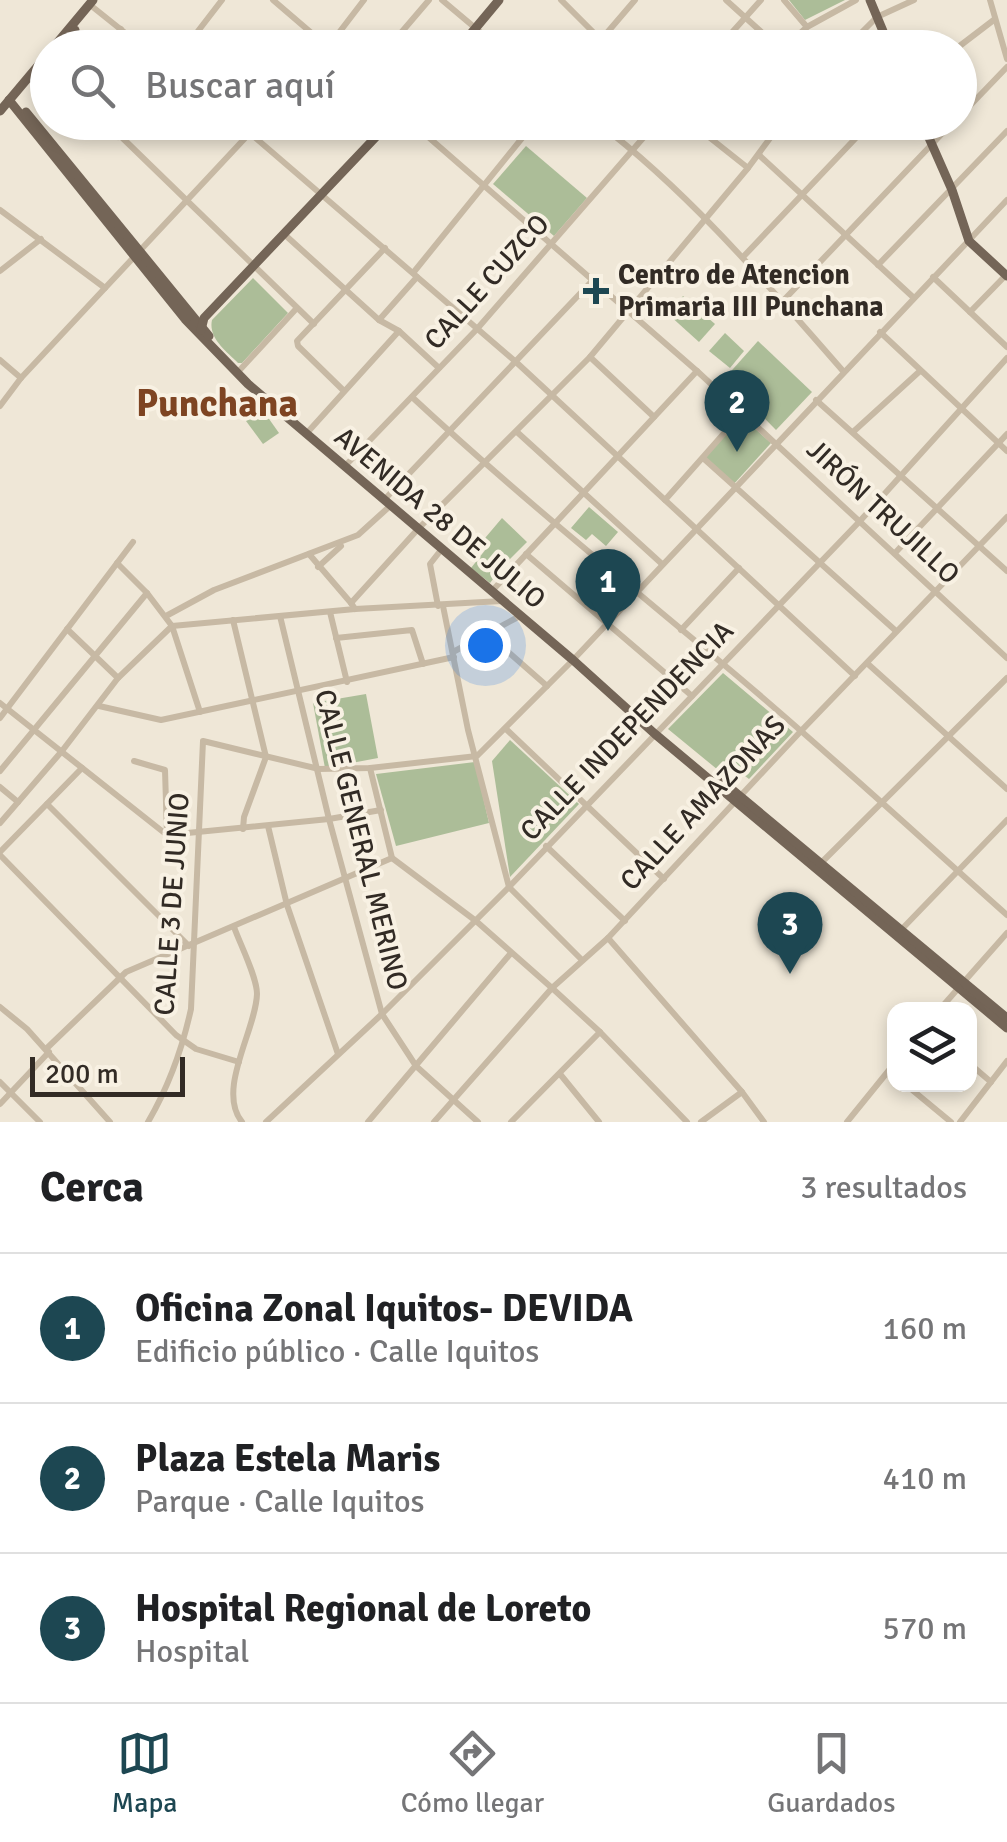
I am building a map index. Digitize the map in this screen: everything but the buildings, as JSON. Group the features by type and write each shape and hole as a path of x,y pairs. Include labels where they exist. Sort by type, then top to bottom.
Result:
{"main road":[{"path":"476,29 499,0"},
{"path":"870,0 882,30"},
{"path":"69,30 94,3"},
{"path":"74,30 94,3"},
{"path":"0,120 30,78"},
{"path":"0,111 30,83"},
{"name":"AVENIDA 28 DE JULIO","path":"13,100 30,121"},
{"name":"AVENIDA 28 DE JULIO","path":"45,140 236,373 694,763 960,984 1007,1018"},
{"path":"202,331 204,318 372,140"},
{"path":"930,140 969,240 1007,275"},
{"name":"AVENIDA 28 DE JULIO","path":"960,984 1007,1028"}],"street":[{"path":"199,30 222,0"},
{"path":"273,0 308,30"},
{"path":"341,30 364,0"},
{"path":"404,30 430,0"},
{"path":"442,0 476,29"},
{"path":"561,0 592,30"},
{"path":"609,30 635,0"},
{"path":"726,0 761,30"},
{"path":"733,30 761,0"},
{"path":"784,0 808,27"},
{"path":"804,30 856,0"},
{"path":"864,30 877,17 914,0"},
{"path":"990,0 1007,59"},
{"path":"94,3 123,30"},
{"path":"977,33 995,19"},
{"path":"977,99 1007,68"},
{"path":"878,265 1007,131"},
{"path":"122,140 314,324"},
{"path":"0,406 244,140"},
{"path":"259,140 516,362 856,676"},
{"name":"JIRÓN TRUJILLO","path":"432,140 696,371 1007,658"},
{"path":"379,320 521,140"},
{"path":"620,140 743,257 843,371"},
{"name":"CALLE CUZCO","path":"344,467 477,329 643,140"},
{"path":"713,140 748,168"},
{"path":"353,606 418,529 590,357 768,140"},
{"path":"743,257 853,140"},
{"path":"782,302 936,140"},
{"path":"758,154 914,298"},
{"path":"266,757 319,769 370,768 477,756 608,624 1007,200"},
{"path":"0,210 105,288"},
{"path":"283,233 379,320 440,368"},
{"path":"0,271 41,239"},
{"path":"344,392 297,341 384,248"},
{"path":"970,312 1007,275"},
{"path":"933,277 1007,347"},
{"path":"166,616 214,590 358,536 450,431 592,281"},
{"path":"236,373 296,308"},
{"path":"306,434 399,332"},
{"path":"880,332 1007,451"},
{"path":"590,357 654,416"},
{"name":"CALLE INDEPENDENCIA","path":"266,1122 476,921 860,521 1007,358"},
{"path":"0,360 22,378"},
{"path":"491,592 696,371"},
{"path":"853,432 920,371"},
{"path":"412,397 635,594 800,730 1007,915"},
{"path":"816,400 1007,571"},
{"path":"665,500 742,414"},
{"path":"517,432 662,564"},
{"path":"895,553 1007,434"},
{"path":"703,458 896,631"},
{"name":"CALLE AMAZONAS","path":"434,1122 552,988 608,938 800,730 1007,517"},
{"path":"0,718 4,706 133,542"},
{"path":"318,568 346,542"},
{"path":"441,550 430,564 508,888 581,959"},
{"path":"309,554 353,606"},
{"path":"526,554 692,696"},
{"path":"118,563 172,626 200,712"},
{"path":"681,630 740,568"},
{"path":"0,771 147,593"},
{"path":"0,823 118,678 172,626 330,612 353,606 502,601"},
{"path":"330,612 347,682"},
{"name":"CALLE GENERAL MERINO","path":"280,616 329,820 382,1014 416,1066 478,1122"},
{"path":"98,706 161,720 347,682 454,655 520,616"},
{"path":"233,620 266,757 244,817 244,829"},
{"path":"68,629 118,678"},
{"path":"336,638 412,630 423,664"},
{"path":"489,635 548,686"},
{"path":"868,664 1007,790"},
{"path":"818,866 1007,678"},
{"path":"4,706 159,832 168,835 329,820 381,810"},
{"path":"506,728 664,879"},
{"name":"CALLE 3 DE JUNIO","path":"148,1122 169,1082 191,1009 203,740 266,757"},
{"path":"134,761 166,770 168,835"},
{"path":"82,768 0,853 184,1042 240,1062"},
{"path":"370,768 392,858 476,921 552,988 687,1122"},
{"path":"0,788 18,802"},
{"path":"47,804 192,944"},
{"path":"898,933 1007,820"},
{"path":"268,826 287,905 338,1054"},
{"path":"546,846 624,921"},
{"path":"0,1104 119,976 392,858"},
{"path":"234,927 257,994 234,1098 242,1122"},
{"path":"946,1002 1007,933"},
{"path":"608,938 764,1122"},
{"path":"368,1122 511,953"},
{"path":"0,1006 47,1050 110,1122"},
{"path":"511,1122 600,1032"},
{"path":"960,1122 1007,1061"},
{"path":"977,1070 991,1082"},
{"path":"560,1074 599,1122"},
{"path":"847,1122 887,1077"},
{"path":"0,1082 40,1122"},
{"path":"701,1122 742,1092"},
{"path":"915,1092 951,1122"}],"green space":[{"path":"789,0 845,0 805,20"},
{"path":"526,146 587,198 554,236 493,184"},
{"path":"253,278 288,313 238,363 215,338 212,320"},
{"path":"683,296 715,324 699,342 668,314"},
{"path":"725,333 744,351 730,368 709,351"},
{"path":"758,341 812,392 776,430 725,378"},
{"path":"262,409 279,433 263,444 246,421"},
{"path":"742,417 771,443 733,485 702,460"},
{"path":"589,507 618,532 606,546 592,534 586,540 571,528"},
{"path":"502,518 527,542 506,563 500,560 505,564 490,583 471,568 486,549 480,544"},
{"path":"723,673 793,732 749,779 737,770 729,779 668,729"},
{"path":"366,694 378,758 325,768 313,703"},
{"path":"510,740 579,804 510,877 492,761"},
{"path":"475,762 489,823 396,846 376,774"},
{"path":"784,900 808,919 788,943 764,924"}],"place":[{"name":"Centro de Atencion Primaria III Punchana","path":"596,291"},
{"name":"Plaza Estela Maris","path":"737,452"},
{"name":"Oficina Zonal Iquitos- DEVIDA","path":"608,631"},
{"name":"Hospital Regional de Loreto","path":"790,974"}],"district":[{"name":"Punchana","path":"217,403"}]}
